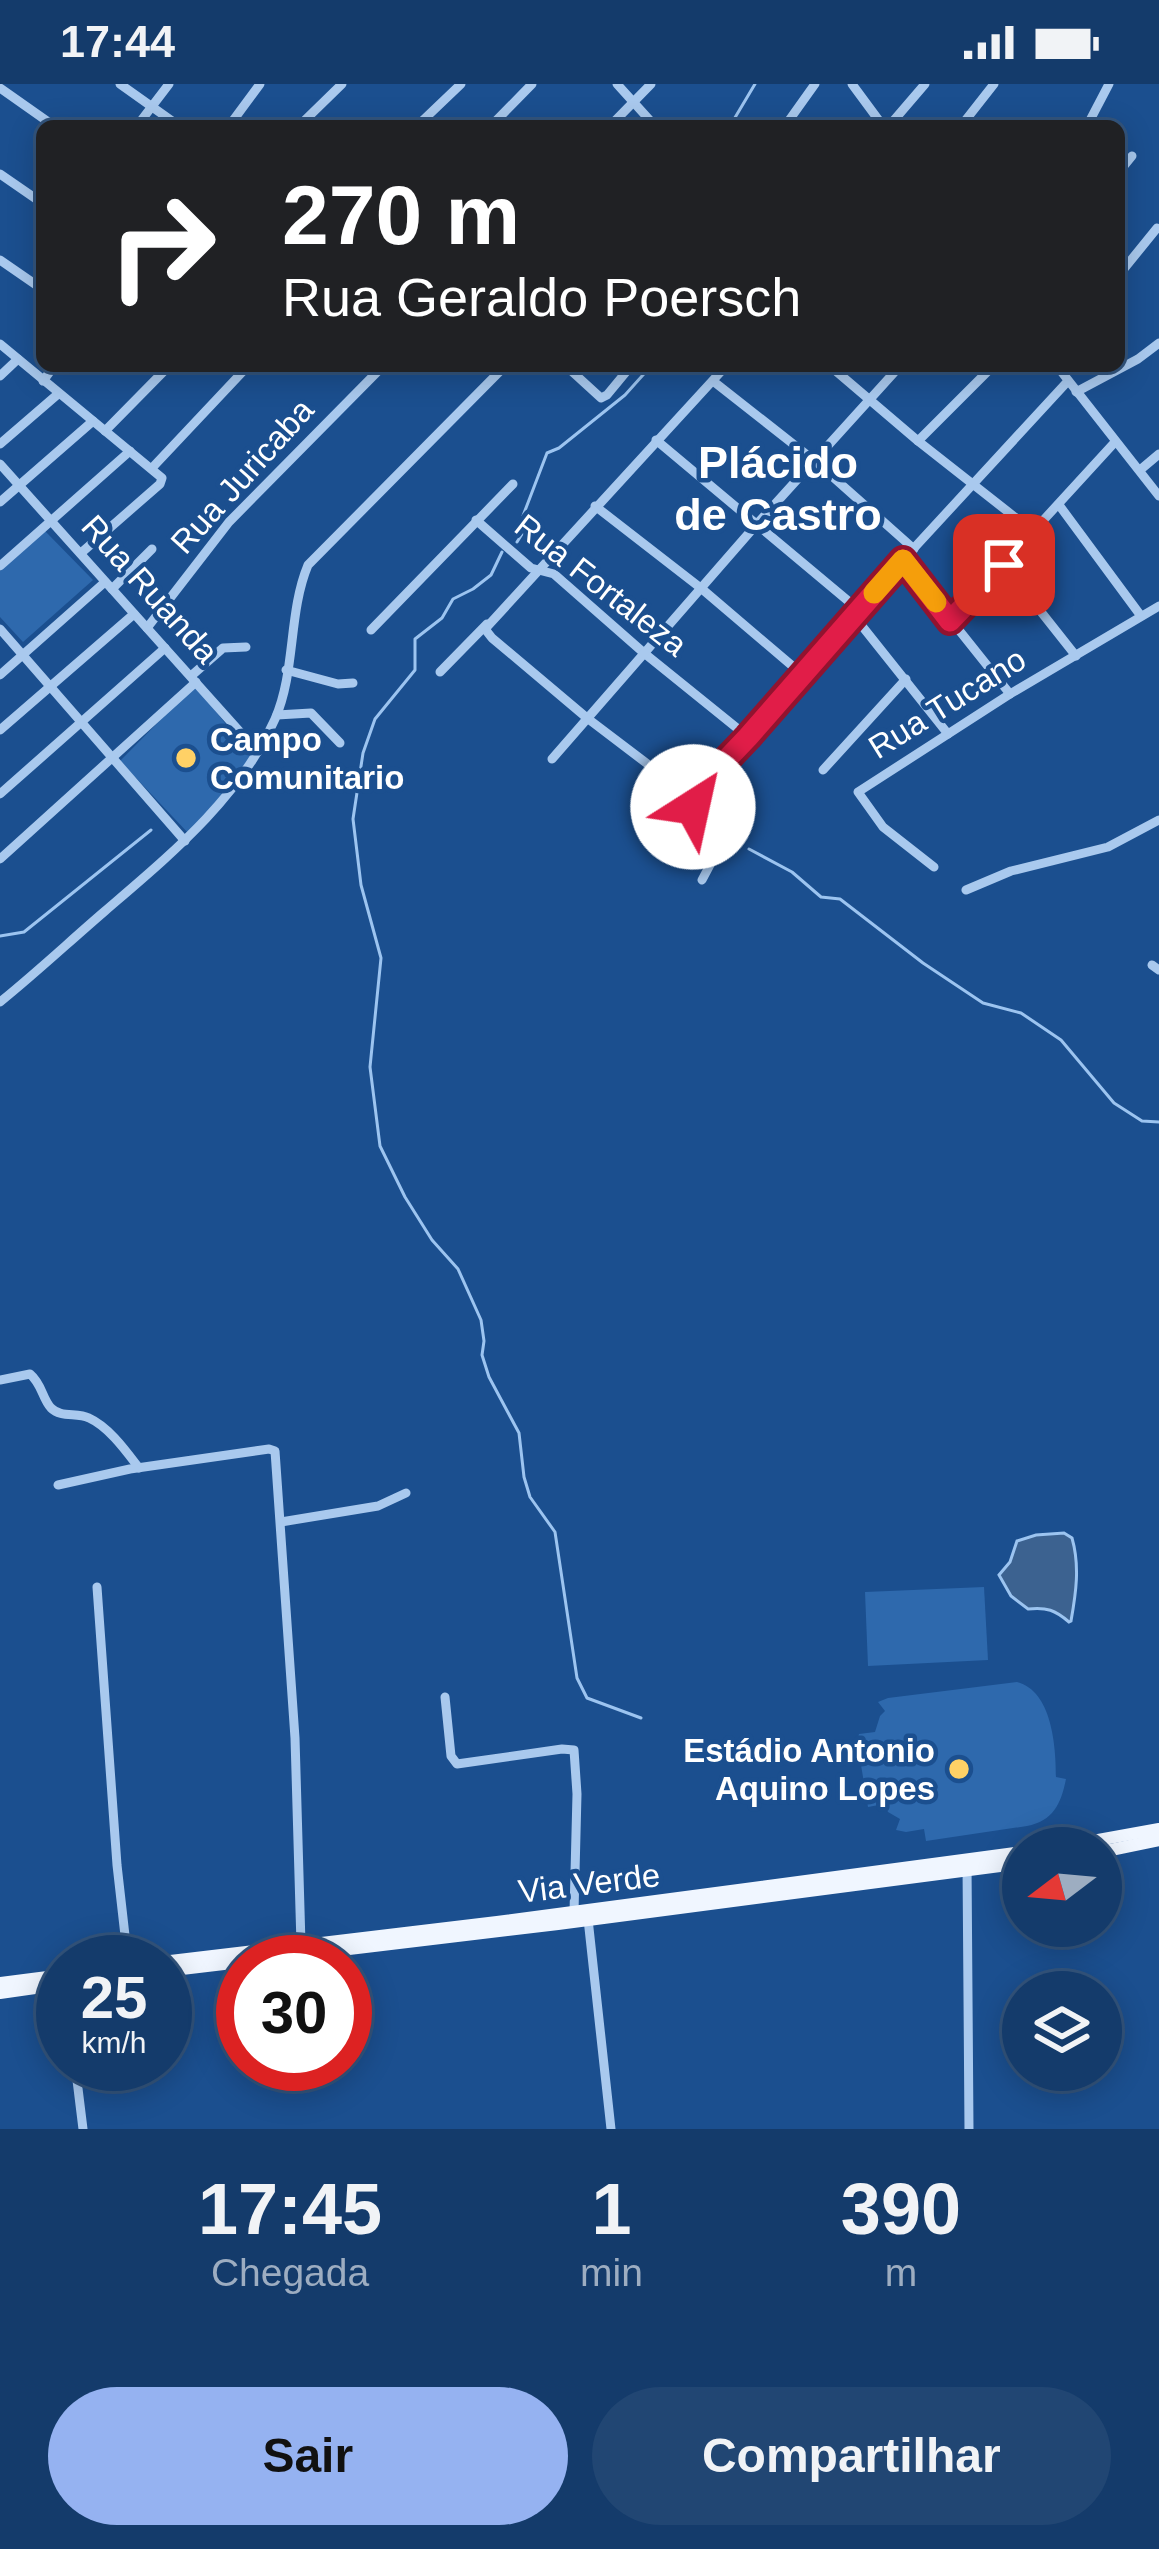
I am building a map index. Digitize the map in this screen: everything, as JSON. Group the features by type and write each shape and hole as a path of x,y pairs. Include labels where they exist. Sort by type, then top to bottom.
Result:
{"main road":[{"path":"1122,1836 1159,1829"},
{"path":"1122,1848 1159,1840"},
{"name":"Via Verde","path":"192,1968 588,1919 1002,1857"},
{"name":"Via Verde","path":"372,1936 1002,1864"},
{"path":"0,1983 36,1978"},
{"path":"0,1993 36,1988"}],"street":[{"path":"120,84 170,120"},
{"path":"142,120 170,84"},
{"path":"305,120 342,84"},
{"path":"423,120 460,84"},
{"path":"497,120 532,84"},
{"path":"617,84 649,120"},
{"path":"616,120 651,84"},
{"path":"788,120 814,84"},
{"path":"853,84 881,120"},
{"path":"892,120 926,84"},
{"path":"966,120 994,84"},
{"path":"1091,120 1108,84"},
{"path":"233,120 254,86"},
{"path":"0,88 45,120"},
{"path":"311,114 316,120"},
{"path":"1125,165 1132,156"},
{"path":"0,174 36,199"},
{"path":"1125,267 1156,228"},
{"path":"0,260 36,285"},
{"path":"1125,366 1159,343"},
{"path":"0,344 156,471 160,484 81,553"},
{"path":"0,376 18,359"},
{"path":"43,381 50,372"},
{"path":"105,431 163,372"},
{"path":"156,471 243,372"},
{"name":"Rua Juricaba","path":"146,628 229,522 377,372"},
{"path":"0,985 4,998 184,841 237,784 277,715 308,566 499,372"},
{"path":"573,372 602,398 626,372"},
{"path":"440,672 721,372"},
{"path":"837,372 1035,533"},
{"path":"551,759 895,372"},
{"path":"918,441 987,372"},
{"path":"1061,372 1156,491"},
{"path":"1076,392 1114,372"},
{"path":"713,381 914,549"},
{"path":"691,797 1068,381"},
{"path":"0,445 58,394"},
{"path":"0,502 93,422"},
{"path":"656,440 856,613 948,734"},
{"path":"950,621 1115,442"},
{"path":"0,566 130,451"},
{"path":"1140,470 1159,454"},
{"name":"Rua Ruanda","path":"0,464 258,752"},
{"path":"371,630 513,484"},
{"path":"595,506 803,675"},
{"path":"1059,506 1141,616"},
{"name":"Rua Fortaleza","path":"476,520 531,568 554,574 748,737"},
{"path":"0,675 152,549"},
{"path":"903,560 1010,694"},
{"path":"1004,565 1076,656"},
{"name":"Rua Tucano","path":"934,867 883,827 858,792 1159,606"},
{"path":"0,730 134,614"},
{"path":"490,620 486,631 492,638 691,797 694,810 719,848 702,880"},
{"path":"0,629 184,841"},
{"path":"0,794 165,647"},
{"path":"0,859 112,759 223,648 246,647"},
{"path":"286,670 338,684 353,682"},
{"path":"823,770 906,679"},
{"path":"277,715 311,713 340,743"},
{"path":"966,890 1011,871 1108,847 1159,820"},
{"path":"0,1380 30,1374 51,1408 92,1419 139,1468"},
{"path":"58,1485 139,1468 275,1451 295,1738 302,1935"},
{"path":"281,1522 378,1506 406,1493"},
{"path":"98,1587 125,1935"},
{"path":"445,1697 454,1762 574,1750 574,1912"},
{"path":"967,1866 969,2129"},
{"path":"588,1919 610,2129"},
{"path":"78,2091 83,2129"}],"shaded area":[{"path":"45,531 93,580 23,642 0,617 0,571"},
{"name":"Campo Comunitario","path":"195,685 251,756 190,835 120,761"},
{"path":"1064,1533 1072,1538 1077,1569 1069,1622 1050,1610 1028,1609 1011,1596 999,1575 1010,1562 1017,1541"},
{"path":"984,1587 988,1660 868,1666 865,1592"},
{"name":"Estádio Antonio Aquino Lopes","path":"1017,1682 1029,1687 1050,1721 1056,1777 1066,1779 1058,1804 1049,1816 1027,1826 926,1841 924,1829 896,1830 900,1819 884,1804 868,1807 857,1741 859,1734 875,1732 885,1711 878,1702"}],"waterway":[{"path":"734,120 755,84"},
{"path":"517,542 547,453 625,395 646,372"},
{"path":"502,552 491,575 453,599 442,618 415,639 415,670 375,719 363,753 353,819 361,885 381,958 370,1067 380,1146 432,1240 458,1269 481,1320 482,1355 489,1377 519,1433 530,1497 555,1532 577,1678 587,1698 641,1718"},
{"path":"0,936 24,932 151,830"},
{"path":"749,849 792,872 821,897 840,899 983,1003 1021,1013 1061,1040 1114,1103 1142,1121 1159,1122"}],"slow traffic":[{"path":"874,593 903,560 936,602"}],"place":[{"name":"Campo Comunitario","path":"186,758"},
{"name":"Estádio Antonio Aquino Lopes","path":"959,1769"}],"district":[{"name":"Plácido de Castro","path":"778,488"}],"route":[{"path":"693,807 691,797 903,560 950,621 1004,565"}]}
